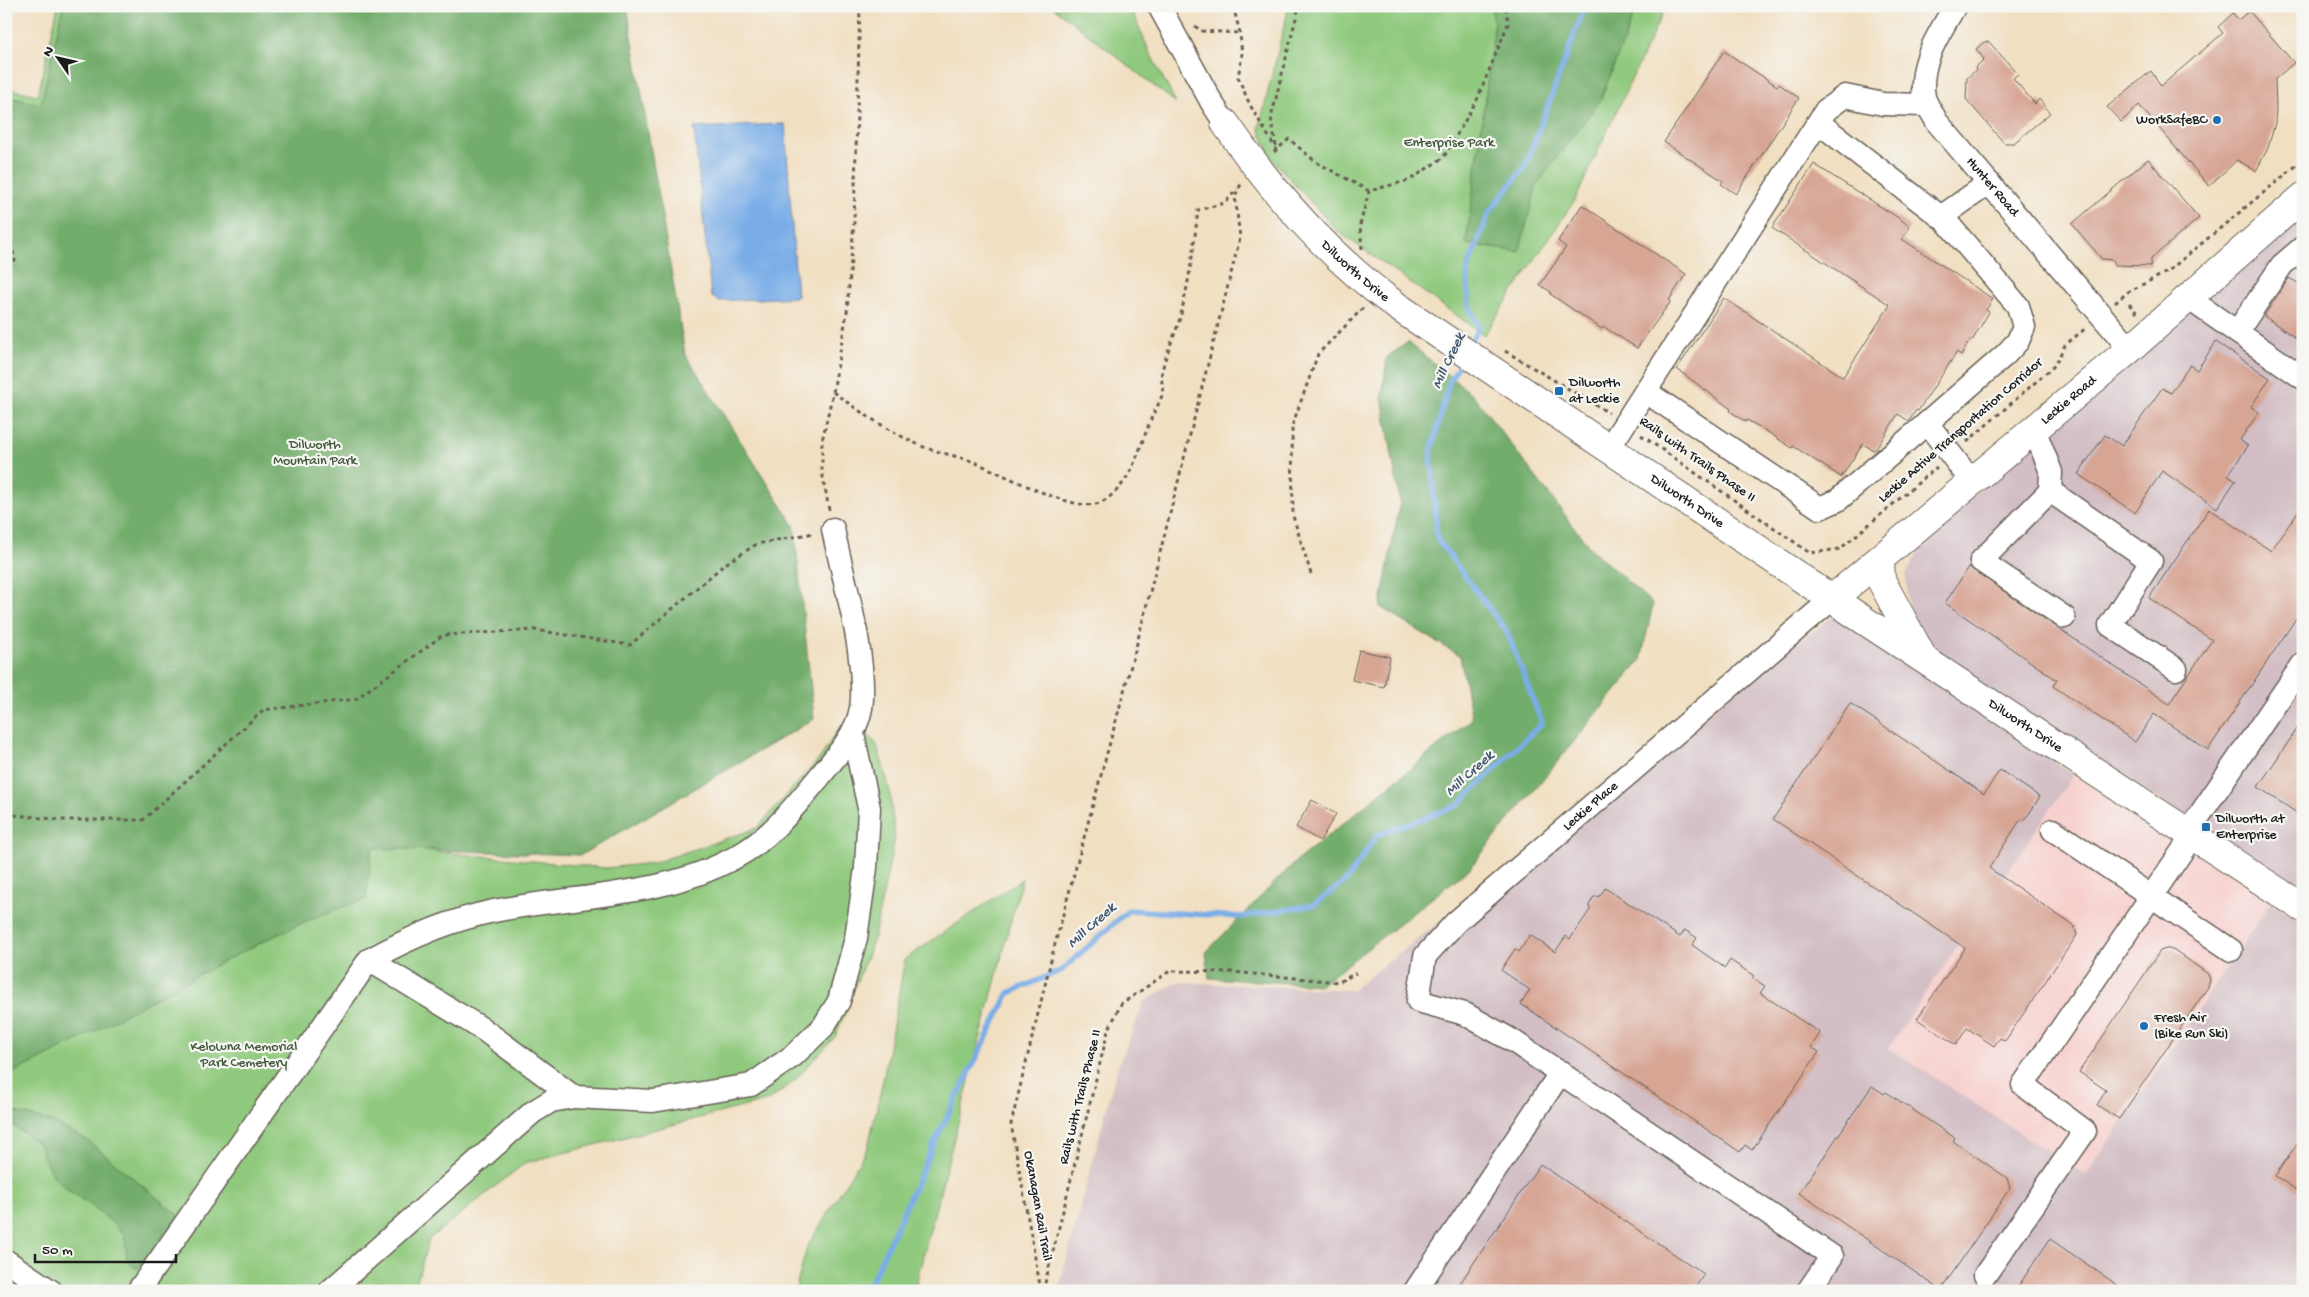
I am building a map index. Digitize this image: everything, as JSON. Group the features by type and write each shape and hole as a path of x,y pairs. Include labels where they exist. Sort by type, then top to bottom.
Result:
{"main road":[{"name":"Dilworth Drive","path":"1225,123 1257,169 1283,200 1322,242 1376,290 1478,352 1609,448 1832,599 2303,908"},
{"name":"Leckie Road","path":"1832,599 2130,349 2303,197"},
{"path":"1880,560 1881,580 1923,658"}],"street":[{"name":"Dilworth Drive","path":"1159,6 1225,123"},
{"name":"Hunter Road","path":"1955,6 1937,36 1924,69 1924,99 1937,122 2130,349"},
{"path":"1609,448 1826,110 1845,96 1883,104 1928,104"},
{"path":"1646,392 1820,508 1838,500 2005,355 2018,341 2024,327 2018,306 1941,217 1819,123"},
{"path":"1941,217 1989,183"},
{"path":"2237,332 2282,266 2303,247"},
{"path":"2188,298 2303,378"},
{"path":"1927,423 1950,456 1972,482"},
{"path":"2034,429 2050,472 2050,491 1981,561 2064,617"},
{"path":"2050,491 2152,561 2110,625 2176,669"},
{"path":"144,1289 369,960 400,943 492,911 673,884 711,870 746,851 768,835 798,802 853,734 862,701 861,658 833,529"},
{"name":"Leckie Place","path":"1561,1072 1465,1014 1418,1001 1425,956 1456,922 1832,599"},
{"path":"1985,1275 2085,1131 2023,1085 2152,896 2303,664"},
{"path":"330,1291 533,1112 551,1101 574,1097 652,1101 751,1085 793,1056 824,1027 839,1001 856,938 866,868 869,808 853,734"},
{"path":"2053,830 2231,950"},
{"path":"369,960 484,1030 574,1097"},
{"path":"1415,1291 1561,1072 1832,1256 1808,1291"},
{"path":"6,1260 51,1291"}],"path":[{"path":"6,814 61,820 143,820 263,710 356,699 443,635 535,630 630,645 725,564 757,544 833,529 822,470 822,441 847,312 854,222 860,6"},
{"path":"1233,6 1240,33 1242,56 1238,78 1250,105 1276,149"},
{"path":"1276,149 1271,118 1299,6"},
{"path":"1276,149 1289,139 1316,162 1370,191 1410,180 1444,157 1477,100 1508,24 1506,6"},
{"path":"1188,21 1200,31 1240,33"},
{"name":"Leckie Active Transportation Corridor","path":"1810,553 1840,549 2055,365 2065,345 2128,292 2167,272 2303,160"},
{"name":"Okanagan Rail Trail","path":"833,392 878,424 919,445 972,461 1060,499 1082,505 1098,503 1116,492 1135,464 1138,449 1145,439 1150,420 1162,394 1161,373 1180,317 1192,256 1198,210 1225,203 1242,183 1235,196 1240,238 1136,647 1055,944 1011,1124 1042,1291"},
{"path":"1362,251 1360,226 1370,191"},
{"path":"6,220 15,260 6,263"},
{"path":"1311,574 1293,516 1292,426 1318,354 1362,311 1376,290"},
{"path":"2129,304 2139,315"},
{"name":"Rails with Trails Phase II","path":"1478,352 1510,352 1626,424 1810,553"},
{"name":"Rails with Trails Phase II","path":"1042,1291 1108,1031 1121,1004 1170,971 1232,972 1338,982 1356,973"}],"shaded area":[{"path":"2303,211 2303,894 1927,650 1909,617 1906,575 1929,533"},
{"path":"1837,612 2074,774 1888,1048 2086,1175 2271,902 2303,922 2303,1291 1058,1291 1117,1069 1144,1002 1177,982 1352,990"},
{"path":"2074,774 2271,902 2086,1175 1887,1048"}],"green space":[{"name":"Kelowna Memorial Park Cemetery","path":"58,6 608,6 373,839 440,852 606,868 653,863 757,828 821,757 840,726 865,731 877,745 889,787 895,838 873,941 835,1037 792,1083 769,1100 525,1163 429,1239 414,1291 6,1291 6,88 38,95"},
{"name":"Dilworth Mountain Park","path":"63,6 627,6 685,354 794,525 814,719 581,855 372,848 366,899 316,917 270,938 82,1038 6,1076 6,97 41,104"},
{"path":"1052,6 1130,6 1149,51 1176,103"},
{"name":"Enterprise Park","path":"1289,6 1666,6 1575,200 1484,335 1336,230 1271,158 1259,128"},
{"path":"1492,6 1633,6 1634,14 1601,99 1537,184 1519,252 1466,244 1494,30"},
{"path":"1408,342 1474,396 1590,548 1653,604 1641,660 1469,869 1321,985 1209,978 1206,952 1294,863 1472,719 1460,656 1380,607 1400,502 1382,397 1387,357"},
{"path":"1022,879 914,1291 795,1291 807,1247 868,1147 883,1080 905,959"},
{"path":"15,1112 52,1122 87,1140 179,1216 137,1269 127,1261 125,1236 102,1214 59,1182 48,1167 40,1145 6,1120 6,1113"}],"water":[{"path":"785,124 797,297 718,301 711,296 694,128"}],"building":[{"path":"2249,11 2294,63 2275,79 2275,123 2268,148 2256,171 2237,160 2209,186 2139,105 2121,122 2107,107 2151,71 2161,86 2223,33 2218,27 2233,13 2238,20"},
{"path":"1984,42 1989,42 2018,74 2013,78 2035,104 2039,99 2050,113 2014,143 2004,143 1966,99 1967,78 1984,59 1976,49"},
{"path":"1724,51 1777,86 1779,84 1799,98 1736,194 1721,184 1723,181 1664,142"},
{"path":"2148,159 2199,218 2151,259 2151,266 2115,265 2113,260 2102,259 2072,224"},
{"path":"1814,164 1900,219 1910,227 1902,239 1993,299 1986,310 1989,312 1972,341 1970,340 1961,355 1957,352 1918,411 1916,410 1909,421 1898,414 1876,449 1873,450 1863,444 1841,477 1793,446 1792,448 1747,420 1746,422 1677,369 1724,298 1843,377 1890,305 1772,228"},
{"path":"1582,205 1686,274 1669,300 1671,301 1637,348 1604,327 1602,329 1550,294 1551,292 1540,285 1566,247 1558,241"},
{"path":"2289,278 2303,286 2303,343 2264,316"},
{"path":"2216,342 2270,378 2251,407 2259,412 2240,440 2248,446 2228,475 2236,480 2217,508 2162,471 2135,513 2078,474 2105,435 2122,446 2162,388 2171,393 2190,365 2197,370"},
{"path":"2303,504 2303,608 2208,750 2154,714 2135,742 2053,686 2057,680 1945,603 1969,567 2169,704 2212,640 2149,598 2209,509 2271,551"},
{"path":"1359,650 1390,657 1384,687 1352,680"},
{"path":"1850,703 1984,794 2000,770 2040,797 2024,821 2021,819 1989,868 2074,926 2077,935 2005,1041 2000,1038 1994,1046 1967,1028 1956,1045 1917,1019 1965,948 1773,819"},
{"path":"2303,720 2303,817 2258,787"},
{"path":"1312,800 1336,814 1320,841 1296,827"},
{"path":"1605,888 1680,937 1685,930 1697,938 1692,945 1725,968 1730,960 1754,976 1752,978 1765,986 1760,993 1820,1033 1811,1047 1819,1052 1752,1150 1745,1145 1740,1152 1521,1004 1530,990 1501,970 1515,949 1519,952 1530,935 1555,952 1566,936 1570,939 1590,910 1589,905 1594,897 1600,896"},
{"path":"2173,949 2208,974 2210,980 2208,987 2119,1119 2097,1105 2106,1090 2079,1072 2160,951"},
{"path":"1872,1086 1884,1094 1886,1092 1955,1138 1953,1141 2007,1178 2010,1188 1941,1290 1799,1193"},
{"path":"2303,1135 2303,1194 2275,1176"},
{"path":"1540,1164 1704,1274 1693,1291 1455,1291"},
{"path":"2050,1239 2126,1291 2015,1291"}],"waterway":[{"name":"Mill Creek","path":"1468,347 1479,327 1469,307 1467,270 1489,213 1526,165 1585,6"},
{"name":"Mill Creek","path":"867,1291 940,1131 1009,993 1062,970 1129,910 1240,917 1314,905 1347,880 1377,835 1457,806 1542,723 1507,632 1437,539 1431,452 1449,383 1462,359"}],"place":[{"name":"WorkSafeBC","path":"2217,120"},
{"name":"Dilworth at Leckie","path":"1559,391"},
{"name":"Dilworth at Enterprise","path":"2206,827"},
{"name":"Fresh Air (Bike Run Ski)","path":"2144,1026"}]}
